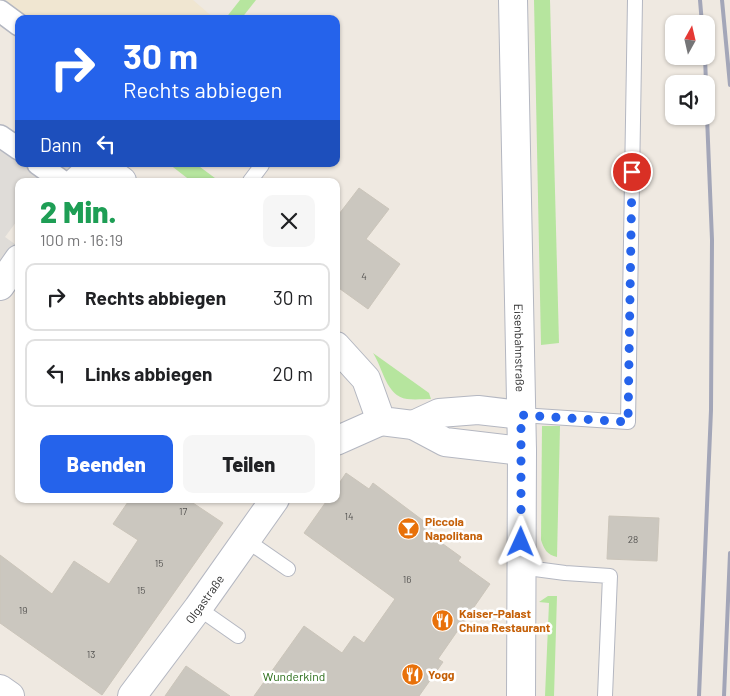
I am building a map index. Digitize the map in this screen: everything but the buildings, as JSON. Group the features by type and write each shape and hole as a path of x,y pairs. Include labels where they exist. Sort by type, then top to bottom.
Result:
{"street":[{"name":"Eisenbahnstraße","path":"513,0 522,451 520,568 521,696"},
{"path":"0,11 15,23"},
{"path":"0,136 15,147"},
{"path":"42,167 58,178"},
{"path":"80,178 92,167"},
{"path":"103,167 118,178"},
{"path":"0,286 15,265"},
{"path":"340,350 366,378 382,421"},
{"path":"413,425 438,413 478,410 521,415"},
{"path":"340,439 382,421 413,425 444,442 522,451"},
{"name":"Olgastraße","path":"132,696 198,608 272,503"},
{"path":"0,689 10,696"}],"lane":[{"path":"521,415 628,422 635,0"},
{"path":"252,178 260,167"},
{"path":"246,540 288,569"},
{"path":"520,568 610,576 605,696"},
{"path":"198,608 238,636"}],"shaded area":[{"path":"0,0 193,0 210,15 15,15 15,19 0,17"},
{"path":"0,136 15,144 15,167 92,167 80,178 15,178 15,223 5,237 15,244 15,252 0,270"}],"green space":[{"path":"240,0 256,0 244,15 228,15"},
{"path":"534,0 550,0 559,343 541,345"},
{"path":"173,167 200,167 215,178 187,178"},
{"path":"373,353 429,393 431,399 407,399 394,393 386,381"},
{"path":"542,426 560,426 557,557 546,551 541,540"},
{"path":"548,596 557,596 554,696 545,696 549,603 539,602"}],"railway":[{"path":"700,0 701,15"},
{"path":"722,0 730,85"},
{"path":"705,65 706,75"},
{"path":"699,696 711,410 712,240 707,125"},
{"path":"724,696 730,553"}],"place":[{"name":"Piccola Napolitana","path":"409,528"},
{"name":"Kaiser-Palast China Restaurant","path":"443,620"},
{"name":"Yogg","path":"412,674"}],"route":[{"path":"521,542 521,415 628,422 632,172"}],"park label":[{"name":"Wunderkind","path":"294,676"}]}
